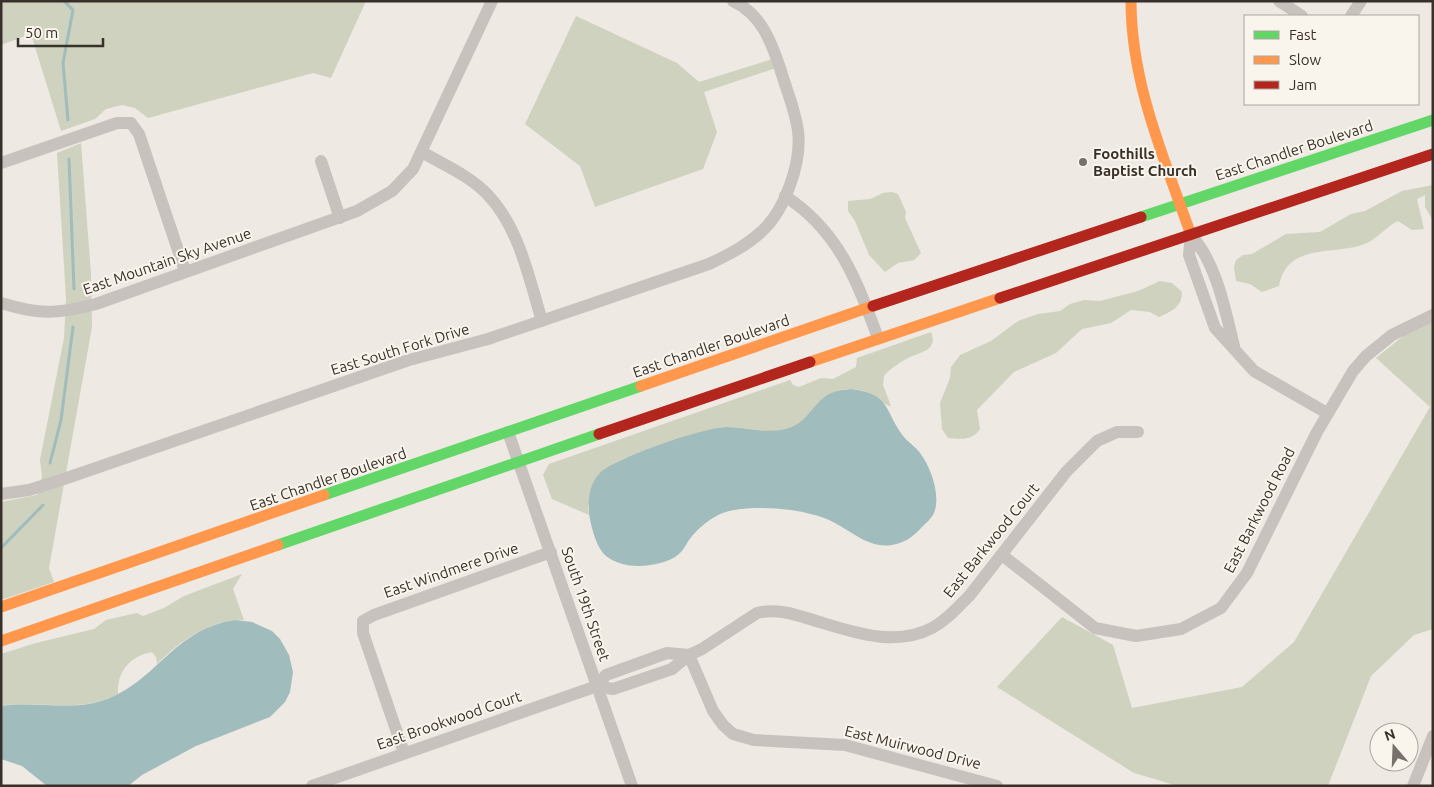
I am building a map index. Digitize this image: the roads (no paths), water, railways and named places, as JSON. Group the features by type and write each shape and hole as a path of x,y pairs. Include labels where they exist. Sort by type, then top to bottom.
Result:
{"main road":[{"path":"1131,1 1130,29 1138,73 1191,235"},
{"name":"East Chandler Boulevard","path":"1,607 867,308 1433,120"},
{"path":"1,641 878,338 1433,154"}],"street":[{"name":"East Mountain Sky Avenue","path":"1,303 20,309 61,313 96,304 185,271 340,218 372,204 392,191 412,169 422,152 492,1"},
{"name":"East South Fork Drive","path":"1,494 29,490 64,479 400,363 488,339 709,264 736,251 762,232 785,196 794,173 798,150 798,131 767,34 755,17 734,1"},
{"path":"1352,15 1361,1"},
{"path":"1281,8 1299,15"},
{"path":"1,163 117,123 130,123 139,134 185,271"},
{"path":"422,152 468,179 486,193 503,213 514,236 542,321"},
{"path":"321,161 340,218"},
{"path":"785,196 802,207 837,246 852,271 878,338"},
{"path":"1191,235 1189,255 1215,328 1254,371 1327,413"},
{"name":"East Barkwood Road","path":"1002,555 1095,628 1136,636 1181,629 1221,608 1247,573 1327,413 1353,371 1366,356 1392,335 1433,315"},
{"name":"South 19th Street","path":"508,432 632,786"},
{"name":"East Barkwood Court","path":"597,686 606,674 667,652 689,654 702,649 750,617 767,611 784,612 859,634 886,638 910,636 932,628 952,614 1002,555 1066,472 1097,441 1117,432 1138,432"},
{"name":"East Windmere Drive","path":"404,753 362,633 363,621 374,614 551,552"},
{"name":"East Muirwood Drive","path":"689,654 713,711 733,734 754,740 846,745 997,786"},
{"name":"East Brookwood Court","path":"312,786 597,686"},
{"path":"1413,786 1433,736"}],"water":[{"path":"851,389 864,391 881,400 904,437 918,451 928,466 936,490 936,506 932,517 909,539 892,545 875,544 820,517 791,510 760,508 731,511 716,516 696,532 677,555 658,564 638,566 618,563 610,559 601,550 591,524 589,497 596,478 609,466 660,444 699,432 726,427 766,431 789,428 800,422 826,396"},
{"path":"235,620 252,622 272,631 280,639 289,655 293,672 290,692 285,702 270,717 196,746 142,775 128,786 47,786 22,766 1,759 1,706 86,704 114,696 144,677 183,642 215,625"}],"waterway":[{"path":"64,1 73,10 63,63 68,120"},
{"path":"69,159 74,289"},
{"path":"50,463 61,420 73,327"},
{"path":"1,548 43,505"}],"place":[{"name":"Foothills Baptist Church","path":"1083,162"}]}
